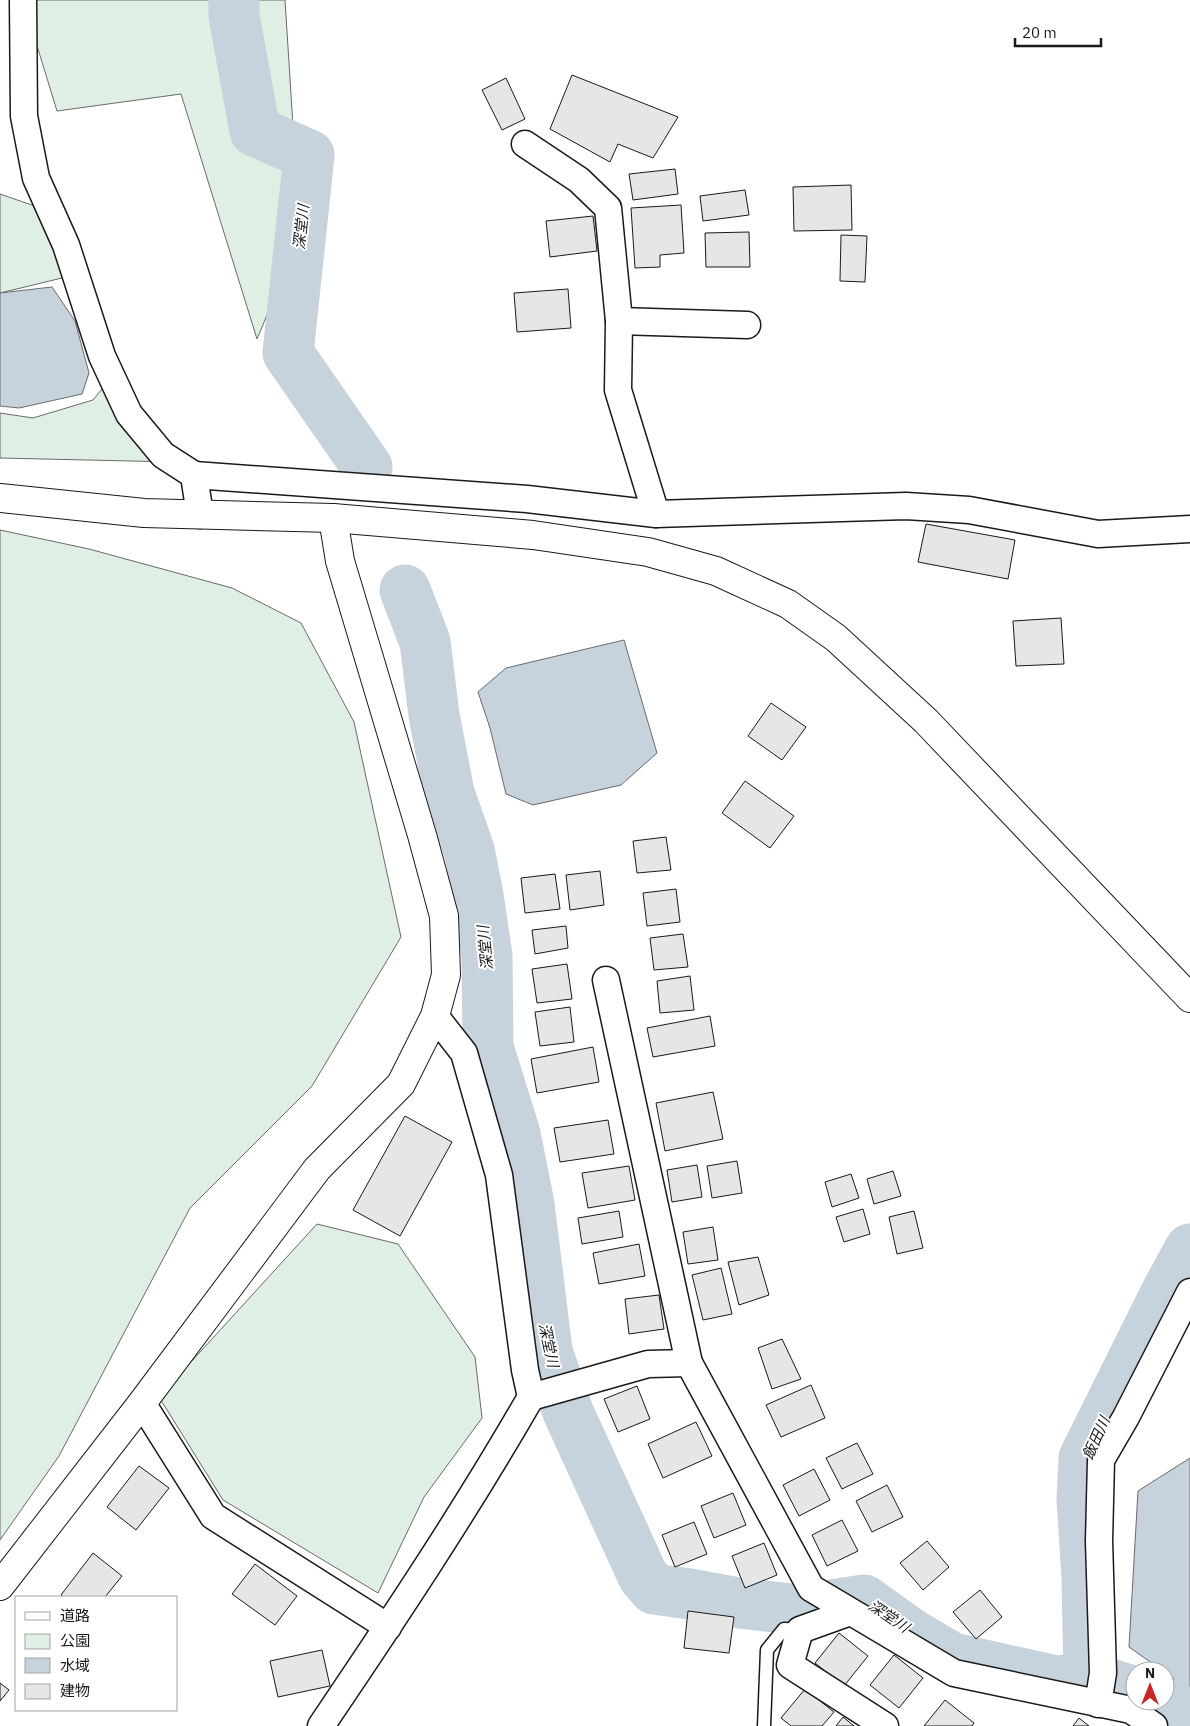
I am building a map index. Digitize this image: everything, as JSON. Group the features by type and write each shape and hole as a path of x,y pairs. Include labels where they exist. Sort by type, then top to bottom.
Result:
{"street":[{"path":"23,0 24,116 36,178 66,244 102,356 130,414 163,455 194,475 527,499 656,514 906,506 969,510 1098,534 1190,529"},
{"path":"525,144 579,180 608,208 619,320 618,390 656,514"},
{"path":"619,320 747,325"},
{"path":"194,475 200,515"},
{"path":"0,498 144,513 332,518 533,535 648,552 716,572 788,604 836,638 926,721 1190,998"},
{"path":"0,1586 142,1404 317,1169 401,1084 435,1016 446,975 444,916 422,835 340,561 332,518"},
{"path":"606,980 689,1363 811,1588 954,1673 1101,1690 1154,1726"},
{"path":"435,1016 464,1053 499,1174 524,1370 531,1397"},
{"path":"1101,1690 1098,1541 1101,1460 1126,1417 1190,1292"},
{"path":"320,1726 388,1627 503,1445 531,1397 648,1364 689,1363"},
{"path":"142,1404 213,1516 388,1627"},
{"path":"850,1612 800,1630 790,1665 885,1726"}],"lane":[{"path":"764,1726 767,1650 784,1628 800,1630"}],"green space":[{"path":"23,0 285,0 300,236 257,339 181,94 57,111"},
{"path":"0,194 52,212 62,278 0,293"},
{"path":"106,384 174,462 0,458 0,413 33,418 93,400"},
{"path":"0,530 89,549 232,588 301,623 354,722 401,937 312,1086 190,1208 59,1456 0,1540"},
{"path":"317,1224 398,1244 475,1357 482,1418 424,1497 378,1593 223,1500 159,1397"}],"water":[{"path":"52,287 75,321 89,373 82,394 19,408 0,406 0,293"},
{"path":"624,640 657,753 621,785 533,805 506,794 490,728 478,692 506,668"},
{"path":"1190,1458 1190,1690 1175,1679 1175,1661 1149,1661 1129,1647 1138,1491"}],"building":[{"path":"572,75 678,117 653,158 618,144 610,162 550,129"},
{"path":"506,78 525,119 502,130 482,90"},
{"path":"675,169 678,194 633,200 629,174"},
{"path":"851,185 852,230 794,231 793,187"},
{"path":"745,190 749,215 703,221 700,196"},
{"path":"681,205 684,253 660,255 660,267 635,268 631,208"},
{"path":"593,216 597,251 550,257 546,221"},
{"path":"749,232 750,267 706,267 705,233"},
{"path":"841,235 867,236 865,282 840,281"},
{"path":"568,289 571,328 517,332 514,293"},
{"path":"926,524 1015,540 1008,579 918,562"},
{"path":"1061,618 1064,664 1016,666 1013,621"},
{"path":"771,703 806,727 782,760 748,736"},
{"path":"745,781 794,816 770,848 722,813"},
{"path":"666,837 671,870 637,873 633,841"},
{"path":"600,871 604,905 570,910 566,875"},
{"path":"555,874 560,909 525,913 521,878"},
{"path":"676,889 680,922 647,926 643,893"},
{"path":"566,926 568,948 535,954 532,930"},
{"path":"683,934 688,967 654,970 650,938"},
{"path":"567,964 572,999 537,1003 532,969"},
{"path":"690,976 694,1010 660,1013 657,981"},
{"path":"570,1007 574,1042 540,1046 535,1012"},
{"path":"710,1016 715,1046 653,1057 647,1028"},
{"path":"593,1047 599,1082 537,1093 531,1059"},
{"path":"713,1092 723,1139 665,1151 656,1103"},
{"path":"405,1116 452,1142 400,1236 353,1210"},
{"path":"608,1120 614,1154 560,1162 554,1128"},
{"path":"737,1161 742,1193 712,1198 707,1166"},
{"path":"697,1165 702,1197 672,1202 667,1170"},
{"path":"629,1166 635,1200 588,1208 582,1173"},
{"path":"893,1171 901,1196 874,1204 867,1179"},
{"path":"851,1174 859,1198 832,1207 825,1182"},
{"path":"863,1209 870,1234 844,1242 836,1217"},
{"path":"619,1211 623,1237 582,1244 578,1218"},
{"path":"914,1211 923,1248 897,1254 889,1217"},
{"path":"713,1227 718,1260 688,1264 683,1232"},
{"path":"639,1244 645,1276 599,1284 593,1253"},
{"path":"758,1257 769,1295 739,1305 728,1262"},
{"path":"721,1268 732,1314 703,1320 692,1275"},
{"path":"659,1295 664,1329 629,1334 625,1299"},
{"path":"782,1339 801,1379 772,1389 758,1348"},
{"path":"811,1385 825,1418 781,1437 766,1405"},
{"path":"637,1386 650,1419 618,1432 604,1399"},
{"path":"696,1422 712,1456 663,1478 648,1444"},
{"path":"857,1443 873,1474 842,1489 826,1458"},
{"path":"139,1466 169,1488 136,1530 107,1507"},
{"path":"814,1469 830,1500 799,1516 783,1485"},
{"path":"887,1485 903,1517 872,1532 856,1501"},
{"path":"733,1493 746,1525 714,1538 701,1506"},
{"path":"842,1520 858,1551 827,1566 812,1535"},
{"path":"694,1522 707,1554 675,1567 662,1535"},
{"path":"927,1541 949,1567 923,1590 900,1563"},
{"path":"764,1543 777,1575 745,1588 732,1556"},
{"path":"93,1553 122,1576 106,1596 61,1595"},
{"path":"255,1564 297,1596 275,1625 232,1594"},
{"path":"980,1590 1002,1617 976,1639 953,1612"},
{"path":"688,1611 734,1617 729,1653 684,1648"},
{"path":"839,1633 868,1656 844,1686 815,1663"},
{"path":"322,1650 330,1686 278,1697 270,1661"},
{"path":"894,1655 923,1678 899,1708 870,1685"},
{"path":"0,1683 9,1690 0,1701"},
{"path":"805,1689 834,1712 822,1726 791,1726 781,1718"},
{"path":"945,1700 974,1723 972,1726 924,1726"},
{"path":"843,1717 854,1726 836,1726"},
{"path":"1079,1718 1089,1726 1073,1726"}],"waterway":[{"name":"深堂川","path":"234,0 234,16 255,131 309,155 288,353 367,467"},
{"name":"深堂川","path":"405,590 425,642 434,715 449,793 469,850 478,895 487,956 488,1047 515,1134 529,1204 547,1351 568,1412 643,1576 654,1589 739,1603 800,1610 864,1600 910,1633 952,1658 1056,1681 1089,1677 1125,1689"},
{"name":"飯田川","path":"1089,1677 1087,1577 1082,1499 1084,1458 1166,1293 1190,1249"},
{"name":"深堂川","path":"1175,1708 1190,1718"}]}
